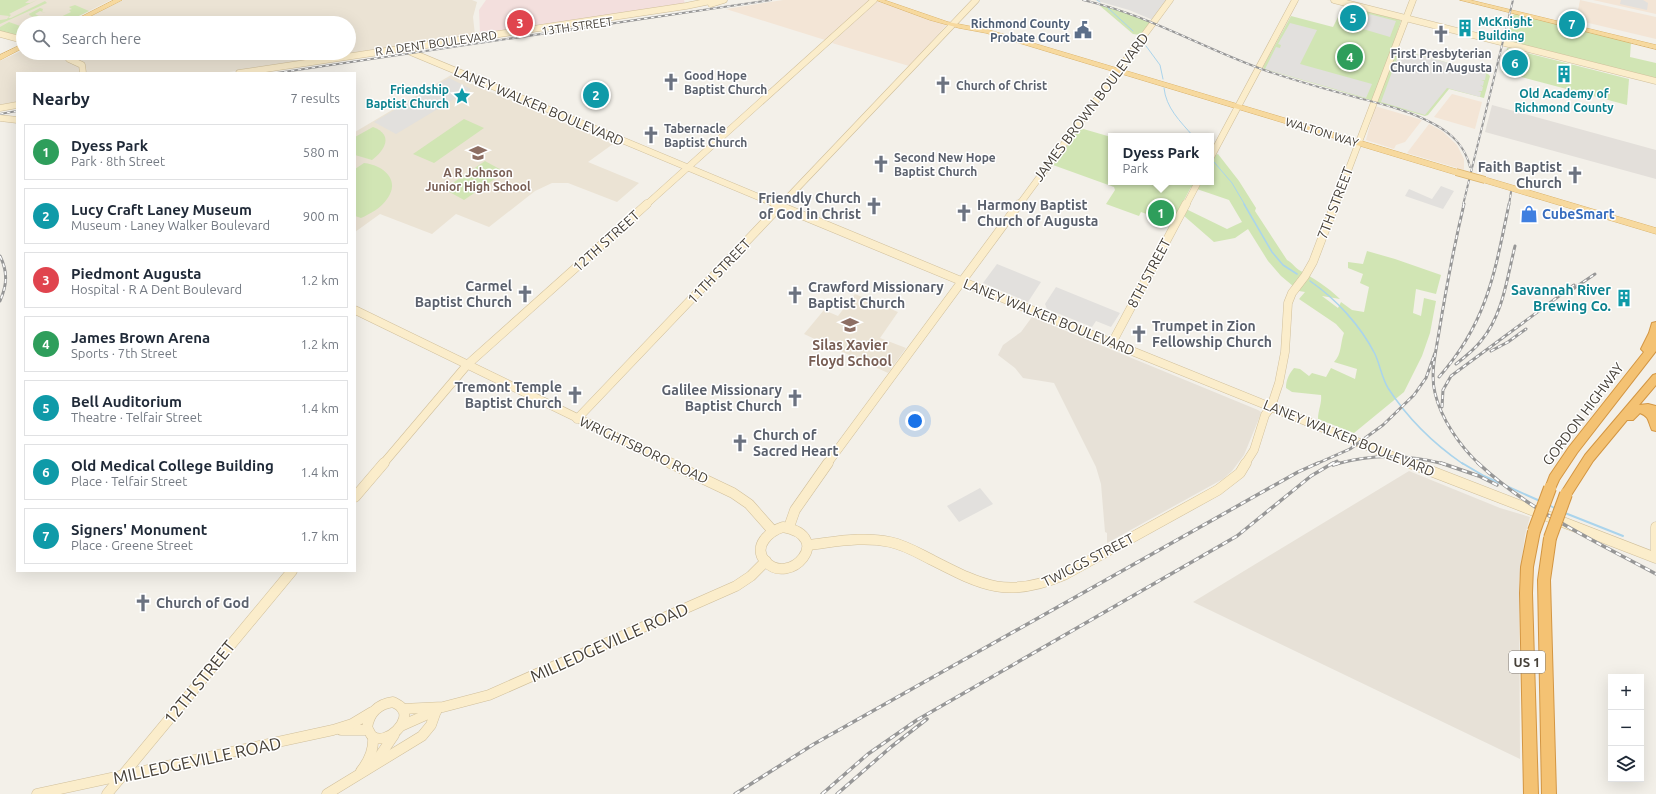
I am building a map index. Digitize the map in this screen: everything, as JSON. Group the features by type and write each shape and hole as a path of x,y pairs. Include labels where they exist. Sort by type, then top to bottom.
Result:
{"highway":[{"path":"1637,368 1654,333 1655,325"},
{"name":"GORDON HIGHWAY","path":"1530,794 1526,594 1527,567 1534,531 1554,478 1573,450 1656,344"},
{"name":"US 1","path":"1549,794 1547,763 1548,716 1544,580 1550,538 1556,518 1566,494 1574,480 1589,458 1654,380"},
{"path":"1574,480 1595,459 1636,410 1643,408 1656,410"},
{"path":"1636,410 1649,412 1655,420 1656,427"}],"main road":[{"path":"86,16 119,0"},
{"path":"698,0 705,3"},
{"name":"13TH STREET","path":"356,58 685,10 715,0"},
{"name":"13TH STREET","path":"705,3 724,0"},
{"name":"12TH STREET","path":"356,496 467,365 874,0"},
{"name":"WALTON WAY","path":"879,0 955,22"},
{"name":"WALTON WAY","path":"893,0 972,29 987,31 1656,231"},
{"name":"11TH STREET","path":"578,419 782,206 976,0"},
{"name":"JAMES BROWN BOULEVARD","path":"789,527 794,510 1170,0"},
{"path":"1214,150 1295,0"},
{"path":"1334,0 1656,81"},
{"name":"7TH STREET","path":"1271,407 1279,383 1285,352 1288,303 1292,293 1307,273 1313,262 1413,0"},
{"path":"1463,0 1656,47"},
{"path":"1488,0 1656,40"},
{"name":"R A DENT BOULEVARD","path":"404,50 687,3 705,3"},
{"path":"0,34 16,38"},
{"path":"0,58 16,50"},
{"name":"LANEY WALKER BOULEVARD","path":"404,50 1112,343 1358,443 1656,558"},
{"path":"70,60 82,65 83,72"},
{"name":"13TH STREET","path":"246,72 342,60"},
{"path":"0,108 16,105"},
{"path":"0,118 16,120"},
{"name":"8TH STREET","path":"1112,343 1196,185"},
{"name":"WRIGHTSBORO ROAD","path":"356,310 738,495 749,504 772,530"},
{"name":"TWIGGS STREET","path":"808,545 858,540 883,541 908,548 964,576 985,584 1007,588 1036,586 1064,575 1218,490 1229,482 1240,472 1250,458 1266,415 1271,407"},
{"path":"789,527 802,533 806,538 808,545 807,552 804,558 794,566 781,568 775,567 766,561 762,555 762,541 772,530 789,527"},
{"path":"1656,527 1656,551"},
{"name":"MILLEDGEVILLE ROAD","path":"398,729 440,709 489,695 736,586 751,576 766,561"},
{"name":"12TH STREET","path":"108,794 291,572"},
{"path":"358,774 370,758 374,745 367,723 372,712 382,704 388,702 398,704 402,709 404,716 398,729 371,767"},
{"name":"MILLEDGEVILLE ROAD","path":"402,709 440,709"},
{"path":"328,794 358,774 422,736 431,725 440,709"},
{"name":"MILLEDGEVILLE ROAD","path":"37,794 333,730 352,724 372,712"},
{"path":"371,734 382,738 387,737 398,729"},
{"name":"MILLEDGEVILLE ROAD","path":"333,730 371,734"}],"shaded area":[{"path":"0,0 111,0 79,16 16,16 16,35 0,30"},
{"path":"123,0 472,0 477,2 473,17 475,35 356,53 356,16 91,16"},
{"path":"486,0 684,0 685,4 480,34 479,10"},
{"path":"783,0 870,0 825,40 726,9"},
{"path":"1094,0 1168,0 1153,20 1129,10"},
{"path":"1580,0 1656,17 1656,39 1576,20"},
{"path":"1593,0 1656,0 1656,14"},
{"path":"1621,0 1643,0 1648,3 1647,10 1620,4"},
{"path":"876,2 947,24 912,65 909,66 832,43"},
{"path":"1369,14 1396,21 1390,37 1363,29"},
{"path":"1290,23 1317,30 1300,64 1372,84 1366,98 1265,69 1276,47 1280,48 1281,45 1278,44"},
{"path":"1400,50 1486,74 1485,80 1481,80 1484,81 1483,86 1480,85 1483,87 1482,91 1478,91 1481,92 1480,97 1447,88 1425,115 1381,102"},
{"path":"16,53 16,60 309,60 229,72 16,72 16,102 0,105 0,61"},
{"name":"A R Johnson Junior High School","path":"451,75 613,144 588,162 639,183 617,202 568,183 552,183 535,191 489,227 456,214 432,234 380,214 356,231 356,131"},
{"path":"449,78 471,89 396,134 374,122"},
{"path":"1452,94 1482,102 1475,129 1434,117"},
{"path":"1492,105 1656,150 1656,179 1485,132"},
{"path":"1375,106 1422,120 1405,142 1396,145 1394,149 1366,140"},
{"path":"1429,124 1442,131 1457,145 1464,159 1464,170 1407,153"},
{"path":"1441,186 1454,191 1443,209 1405,196 1409,189 1432,199"},
{"path":"997,264 1041,282 1028,302 983,283"},
{"path":"1056,287 1120,313 1111,327 1096,321 1092,327 1047,309 1045,304"},
{"name":"Silas Xavier Floyd School","path":"855,294 898,312 880,338 906,348 888,373 804,334 824,310 838,316"},
{"path":"1032,317 1258,410 1261,412 1260,416 1244,455 1232,471 1223,479 1107,543 1101,484 1096,467 1054,383 1023,378 1015,368 998,355 1003,345 1021,332"},
{"path":"1409,471 1500,508 1530,517 1525,535 1519,581 1520,759 1193,602"},
{"path":"980,488 993,504 959,522 947,506"}],"green space":[{"path":"0,0 29,0 25,3 30,3 37,0 9,14 11,15 8,18 11,18 45,1 47,3 0,24 0,20 7,19 9,16 0,15"},
{"path":"75,5 89,11 78,16 63,16 71,12 69,10 72,9 69,7"},
{"path":"1099,5 1122,11 1151,22 1140,35 1133,34"},
{"path":"1344,5 1400,20 1401,21 1392,47 1488,74 1490,76 1484,98 1449,89 1428,115 1425,116 1264,69 1263,67 1291,16 1333,27"},
{"path":"40,8 43,9 42,12 40,11 35,14 39,16 29,15"},
{"path":"1515,14 1631,42 1630,57 1656,63 1656,79 1506,41 1513,15"},
{"path":"9,22 16,24 16,36 0,31 0,27"},
{"path":"1507,48 1629,79 1627,105 1502,72"},
{"path":"464,119 484,128 434,163 413,154"},
{"path":"373,127 380,130 384,134 384,147 372,160 356,155 356,136"},
{"path":"1080,128 1108,136 1108,185 1053,165"},
{"path":"1218,154 1239,181 1256,208 1255,211 1287,260 1297,269 1320,283 1340,299 1322,296 1338,308 1341,302 1352,310 1364,312 1369,287 1360,283 1363,274 1348,268 1348,262 1363,264 1367,251 1441,275 1436,294 1416,289 1413,313 1421,316 1424,298 1436,301 1430,333 1422,356 1404,392 1354,433 1318,419 1321,395 1292,392 1286,388 1287,380 1294,368 1300,369 1309,376 1312,373 1326,377 1331,368 1355,379 1357,369 1334,362 1340,352 1344,333 1336,324 1299,299 1305,292 1299,291 1281,276 1268,261 1248,229 1235,238 1214,242 1183,215 1186,209 1227,229 1242,222 1229,200 1191,187 1172,223 1141,212 1139,216 1106,204 1115,190 1114,187 1108,185 1214,185 1214,157"},
{"path":"485,161 505,172 464,200 444,189"},
{"path":"364,163 378,167 388,175 392,186 391,192 382,205 372,213 361,218 356,216 356,168"}],"waterway":[{"path":"1108,8 1133,31"},
{"path":"1146,46 1160,65 1163,79"},
{"path":"1164,88 1165,95 1171,108 1191,133"},
{"path":"1214,162 1232,183 1245,205"},
{"path":"1244,204 1272,252 1283,265 1297,274"},
{"path":"1310,281 1338,304 1355,323 1375,354 1388,388 1404,410 1422,430 1463,464"},
{"path":"1462,463 1484,476 1540,501"},
{"path":"1549,505 1556,509"},
{"path":"1565,513 1623,536"}],"railway":[{"path":"284,72 771,0"},
{"path":"1083,0 1131,14 1267,71 1414,114 1446,131 1457,141 1465,153 1470,167"},
{"path":"1463,205 1513,0"},
{"path":"0,114 16,111"},
{"path":"1509,205 1511,192"},
{"path":"1464,204 1444,300 1435,355 1433,378 1438,403 1452,432 1478,463"},
{"path":"1439,377 1455,357 1479,316 1487,296 1499,252 1509,204"},
{"path":"1456,364 1478,344 1494,320 1507,283 1515,246"},
{"path":"0,256 3,262 6,278 0,301"},
{"path":"1570,291 1595,274"},
{"path":"1442,407 1443,390 1451,376 1574,285"},
{"path":"1491,351 1508,342 1526,329"},
{"path":"1316,464 1350,449 1383,425 1414,395 1426,378 1435,353"},
{"path":"1336,464 1363,458 1390,456 1417,458 1444,464"},
{"path":"1333,463 1337,461"},
{"path":"735,794 814,744 1298,472 1318,463"},
{"path":"822,794 868,754 917,720 1237,536 1311,476 1333,463"},
{"path":"1478,463 1498,480 1541,511 1656,574"},
{"path":"1444,464 1479,476 1497,485"},
{"path":"837,794 891,747 927,719"}],"place":[{"name":"Bell Auditorium","path":"1353,18"},
{"name":"Piedmont Augusta","path":"520,23"},
{"name":"Signers' Monument","path":"1572,24"},
{"name":"McKnight Building","path":"1465,28"},
{"name":"Richmond County Probate Court","path":"1083,30"},
{"name":"First Presbyterian Church in Augusta","path":"1441,34"},
{"name":"James Brown Arena","path":"1350,57"},
{"name":"Old Medical College Building","path":"1515,63"},
{"name":"Old Academy of Richmond County","path":"1564,74"},
{"name":"Good Hope Baptist Church","path":"671,82"},
{"name":"Church of Christ","path":"943,85"},
{"name":"Lucy Craft Laney Museum","path":"596,95"},
{"name":"Friendship Baptist Church","path":"462,96"},
{"name":"Tabernacle Baptist Church","path":"651,135"},
{"name":"A R Johnson Junior High School","path":"478,153"},
{"name":"Second New Hope Baptist Church","path":"881,164"},
{"name":"Faith Baptist Church","path":"1575,175"},
{"name":"Friendly Church of God in Christ","path":"874,206"},
{"name":"Harmony Baptist Church of Augusta","path":"964,213"},
{"name":"Dyess Park","path":"1161,213"},
{"name":"CubeSmart","path":"1529,214"},
{"name":"Carmel Baptist Church","path":"525,294"},
{"name":"Crawford Missionary Baptist Church","path":"795,295"},
{"name":"Savannah River Brewing Co.","path":"1624,298"},
{"name":"Silas Xavier Floyd School","path":"850,325"},
{"name":"Trumpet in Zion Fellowship Church","path":"1139,334"},
{"name":"Tremont Temple Baptist Church","path":"575,395"},
{"name":"Galilee Missionary Baptist Church","path":"795,398"},
{"name":"Church of Sacred Heart","path":"740,443"},
{"name":"Church of God","path":"143,603"}]}
